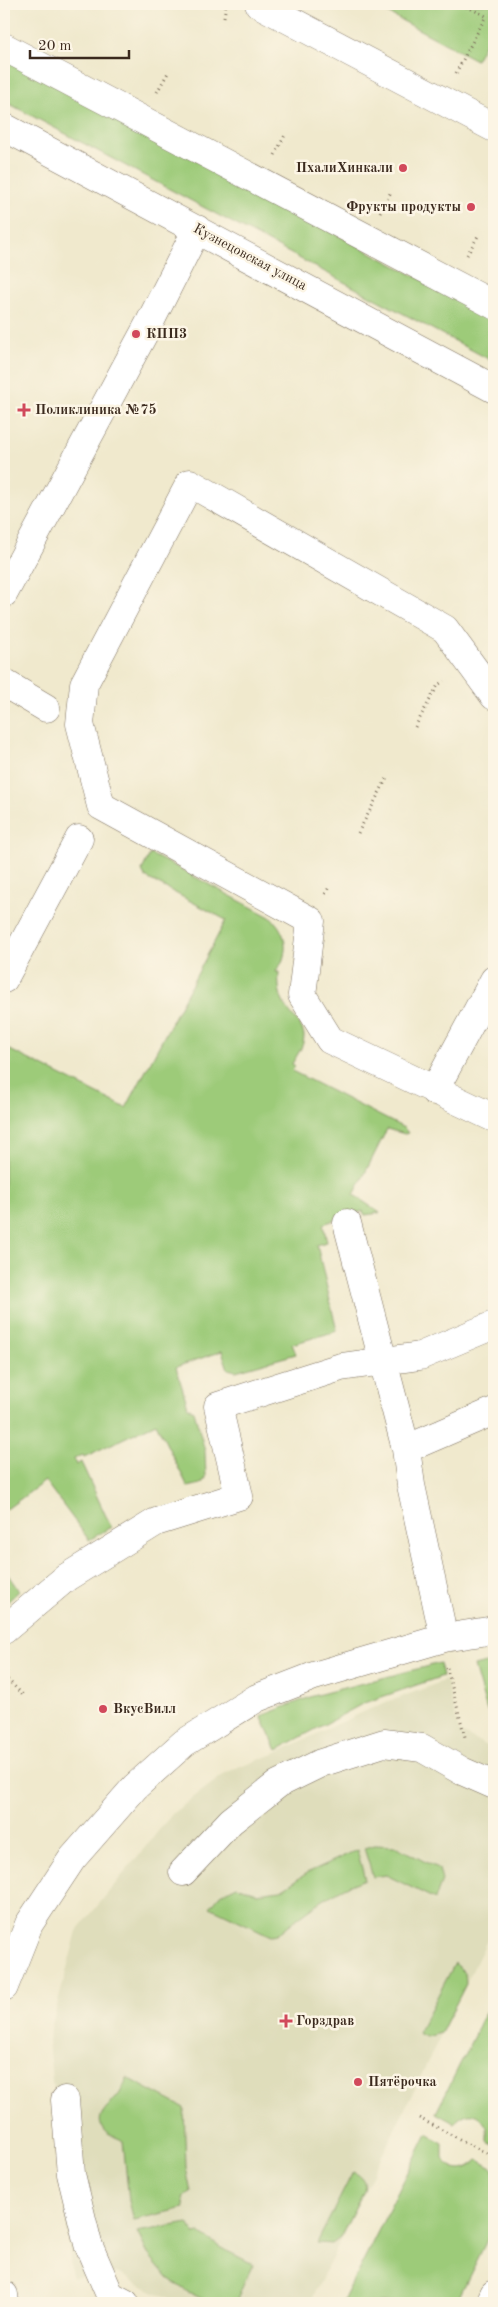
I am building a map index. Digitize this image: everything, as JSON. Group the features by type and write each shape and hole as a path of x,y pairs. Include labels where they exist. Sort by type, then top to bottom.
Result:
{"street":[{"path":"259,4 494,128"},
{"path":"4,47 494,306"},
{"name":"Кузнецовская улица","path":"4,127 494,389"},
{"path":"4,592 149,324 197,229"},
{"path":"494,696 445,629 190,483 84,684 80,724 101,806 310,921 302,995 330,1040 494,1118"},
{"path":"4,684 46,708"},
{"path":"4,979 79,839"},
{"path":"434,1091 494,980"},
{"path":"348,1223 406,1449 411,1485 444,1638"},
{"path":"4,1630 68,1577 156,1522 239,1496 218,1406 341,1367 420,1356 494,1325"},
{"path":"406,1449 494,1411"},
{"path":"4,1987 29,1924 72,1859 135,1788 184,1742 257,1698 314,1676 444,1638 494,1630"},
{"path":"183,1872 231,1821 278,1784 321,1762 384,1743 422,1748 462,1771 494,1785"},
{"path":"65,2100 71,2174 88,2244 110,2295 125,2303"},
{"path":"490,2303 494,2294"},
{"path":"4,2295 5,2303"}],"path":[{"path":"224,17 226,4"},
{"path":"442,100 486,16 460,4"},
{"path":"415,727 438,685 470,665"},
{"path":"358,833 387,778"},
{"path":"447,1667 465,1734"},
{"path":"4,1676 25,1697"},
{"path":"418,2118 494,2157"}],"shaded area":[{"path":"446,1680 459,1732 494,1749 494,1926 310,2303 177,2303 117,2273 72,2278 48,2040 77,1931 173,1813 227,1772 274,1754 370,1709"}],"green space":[{"path":"390,4 494,4 494,27 476,60 386,12"},
{"path":"4,58 494,318 494,362 4,101"},
{"path":"150,854 193,875 192,877 270,917 275,922 282,932 285,943 284,956 276,972 279,972 281,995 287,1009 304,1033 301,1048 292,1064 295,1066 292,1071 404,1128 408,1133 405,1134 387,1129 354,1195 380,1213 365,1215 363,1211 323,1224 327,1242 317,1245 337,1331 292,1344 296,1354 236,1371 228,1369 222,1351 176,1367 188,1407 194,1411 205,1451 206,1478 201,1484 188,1487 156,1423 84,1457 83,1455 74,1459 76,1465 81,1462 111,1527 89,1540 45,1481 4,1511 4,1047 126,1108 226,920 145,877 142,870"},
{"path":"4,1569 19,1591 4,1605"},
{"path":"494,1661 494,1714 487,1711 474,1666"},
{"path":"440,1663 443,1676 364,1703 277,1750 261,1716 313,1696"},
{"path":"375,1845 395,1846 439,1869 442,1881 435,1899 386,1875 373,1877 364,1848"},
{"path":"357,1850 365,1879 319,1903 277,1935 271,1936 210,1907 221,1894 237,1886 257,1893 281,1890 309,1872"},
{"path":"455,1963 465,1973 466,1984 441,2033 426,2037 418,2033"},
{"path":"494,1995 494,2144 487,2141 487,2127 476,2115 468,2114 454,2123 436,2113"},
{"path":"127,2078 184,2108 186,2167 191,2193 183,2197 185,2208 134,2220 129,2201 123,2141 107,2134 103,2129 100,2119 105,2110 120,2093"},
{"path":"427,2134 443,2143 443,2159 451,2166 460,2169 465,2168 478,2160 494,2169 494,2226 456,2303 342,2303"},
{"path":"353,2172 363,2179 364,2191 340,2238 332,2244 317,2243"},
{"path":"188,2223 194,2234 200,2233 221,2248 253,2264 235,2303 211,2303 186,2291 168,2278 148,2254 137,2232"}],"place":[{"name":"ПхалиХинкали","path":"403,168"},
{"name":"Фрукты продукты","path":"471,207"},
{"name":"КПП3","path":"136,334"},
{"name":"Поликлиника №75","path":"24,410"},
{"name":"ВкусВилл","path":"103,1709"},
{"name":"Горздрав","path":"286,2021"},
{"name":"Пятёрочка","path":"358,2082"}]}
